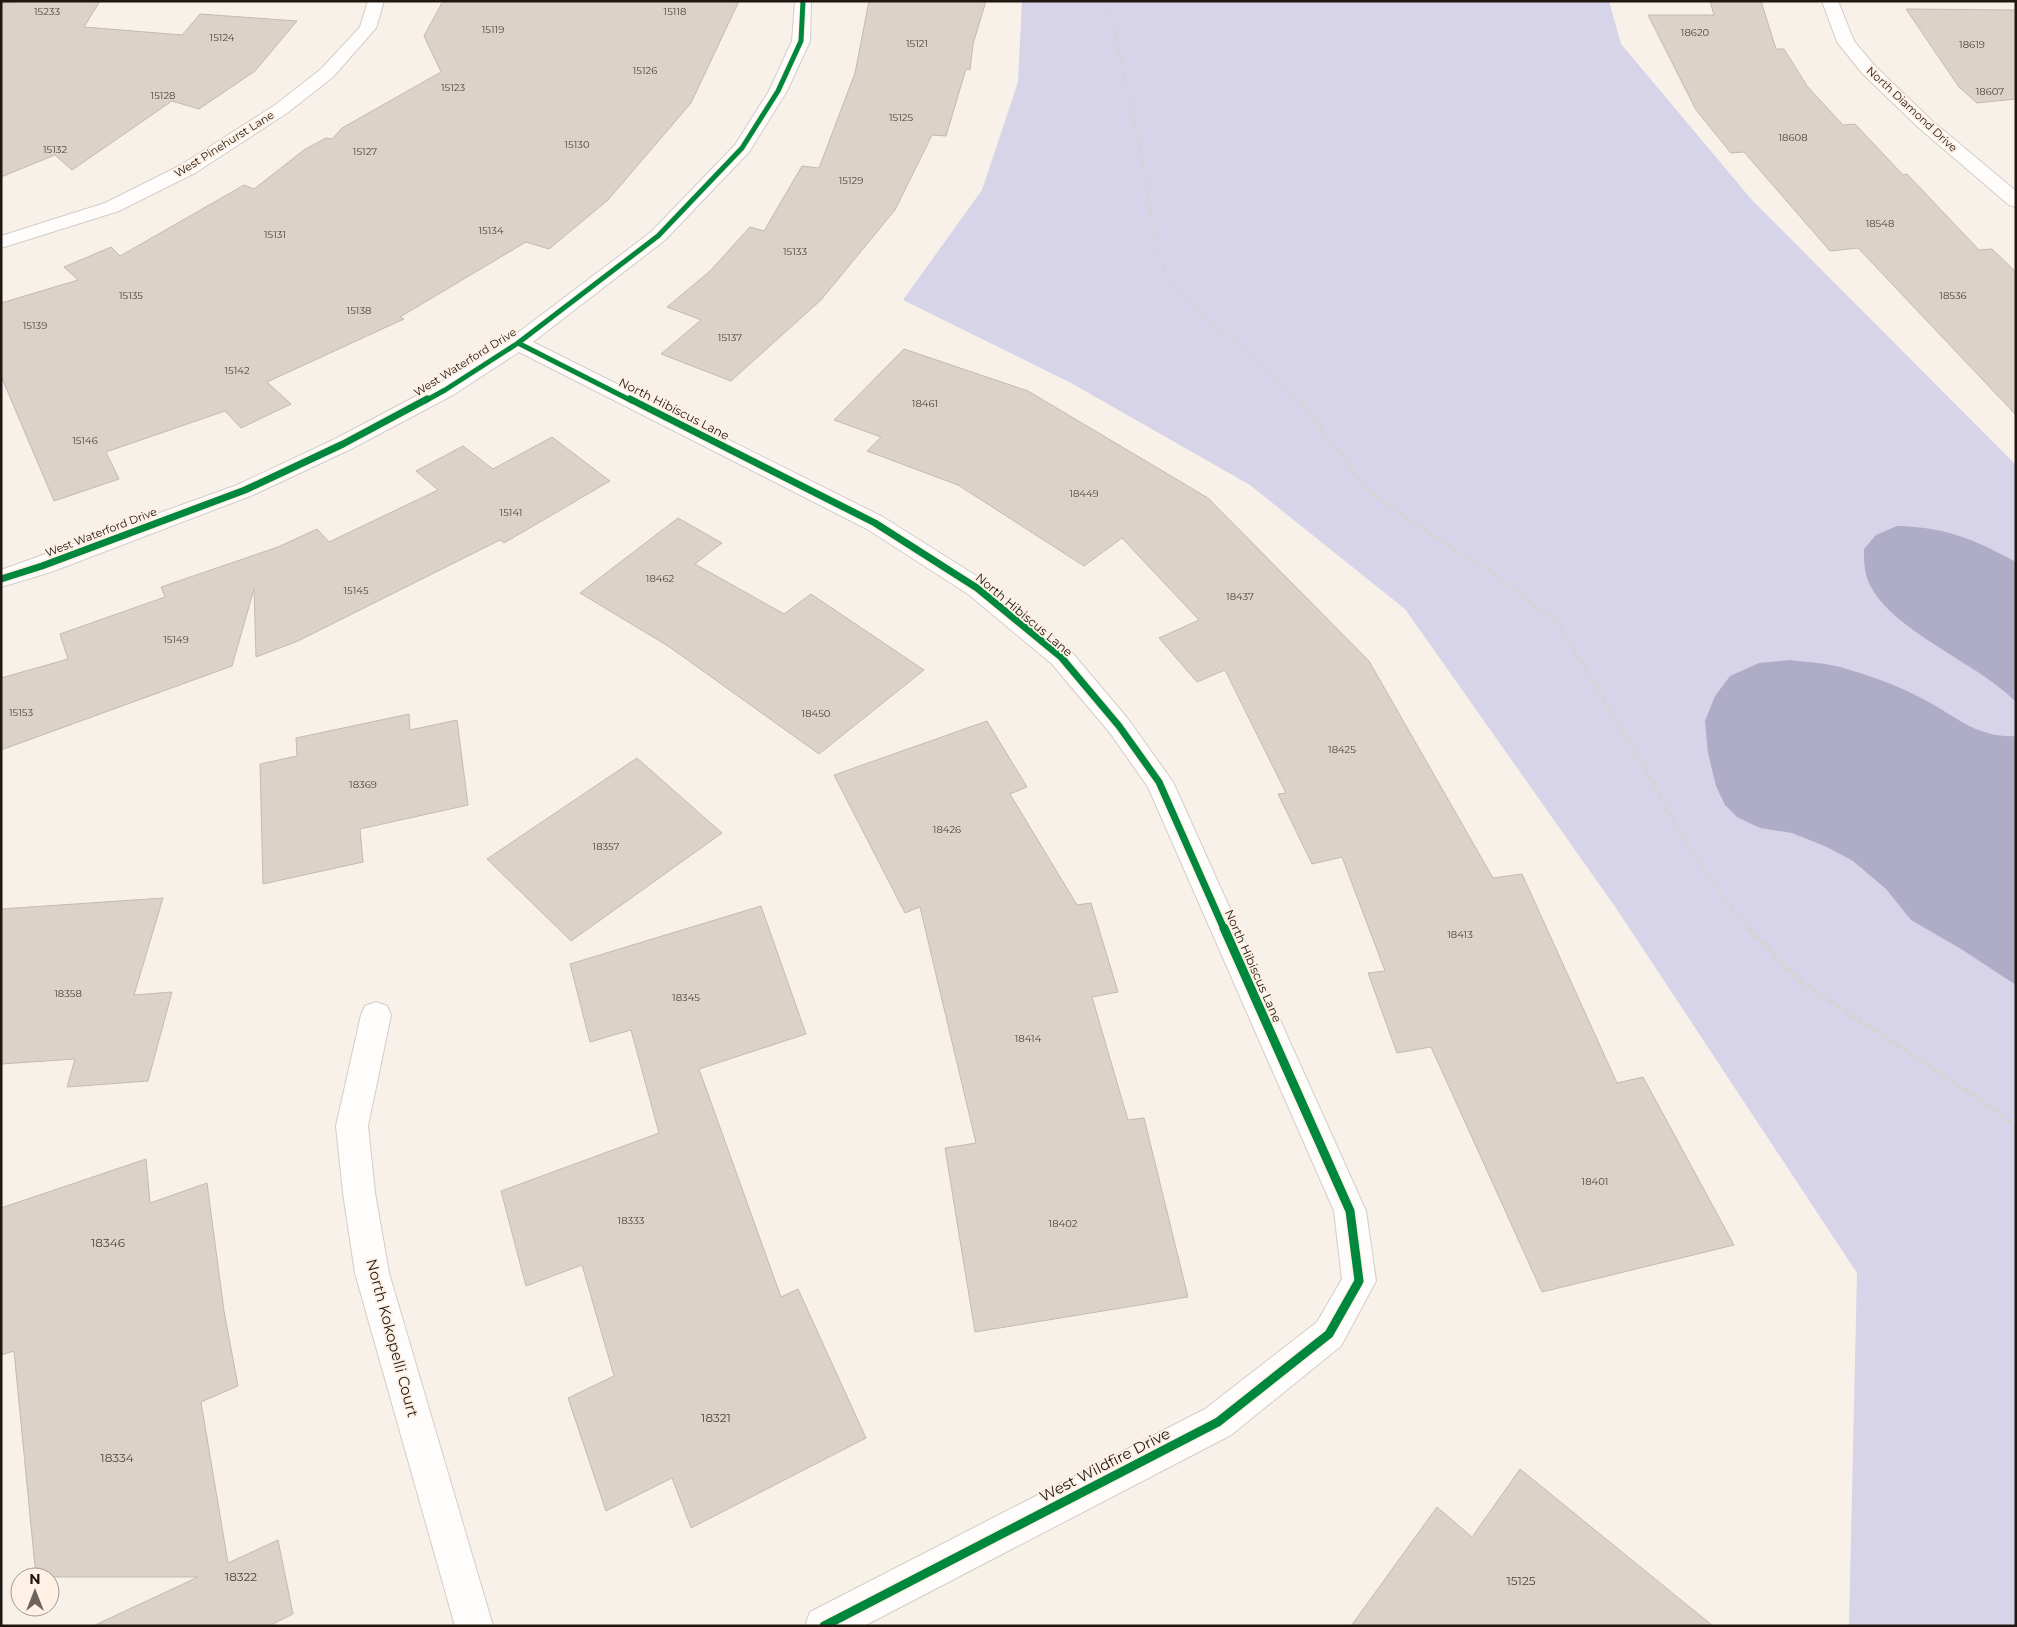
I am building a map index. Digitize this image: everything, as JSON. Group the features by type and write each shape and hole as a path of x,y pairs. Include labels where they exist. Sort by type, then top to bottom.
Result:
{"street":[{"name":"West Pinehurst Lane","path":"1,242 112,207 188,169 281,109 327,73 368,28 376,1"},
{"name":"West Waterford Drive","path":"1,579 52,563 245,490 343,444 444,390 518,343 658,236 742,148 778,91 801,42 803,1"},
{"name":"North Diamond Drive","path":"1830,1 1846,42 1868,69 1925,124 2016,201"},
{"name":"North Hibiscus Lane","path":"518,343 875,523 977,588 1061,657 1119,726 1159,782 1350,1211 1360,1281"},
{"name":"North Kokopelli Court","path":"376,1015 352,1126 369,1256 372,1274 474,1626"},
{"name":"West Wildfire Drive","path":"824,1626 1218,1422 1329,1334 1360,1281"}],"path":[{"path":"1108,1 1114,40 1144,168 1155,243 1166,276 1206,318 1252,355 1296,396 1369,491 1426,531 1496,575 1559,624 1644,767 1688,846 1736,915 1798,980 1999,1112 2016,1128"}],"shaded area":[{"path":"1022,1 1609,1 1621,44 1752,200 2016,465 2016,1626 1849,1626 1857,1273 1616,908 1405,609 1250,485 1071,383 903,300 982,190 1018,82"},
{"path":"1897,526 1930,529 1959,536 2016,562 2016,702 1980,673 1915,631 1880,600 1867,579 1864,549 1876,535"},
{"path":"1790,660 1834,666 1873,677 1915,695 1979,730 2002,736 2016,736 2016,985 1961,949 1911,920 1886,889 1853,861 1827,847 1792,833 1760,828 1737,817 1725,805 1716,786 1708,753 1705,721 1715,696 1730,676 1759,663"}],"building":[{"path":"100,1 84,27 182,35 200,14 297,21 255,71 199,109 172,101 72,170 55,155 1,177 1,3"},
{"path":"443,1 739,1 691,103 608,200 549,249 526,242 400,317 404,319 267,382 291,404 241,428 225,411 106,452 119,479 54,501 1,376 1,303 78,280 64,267 111,247 120,256 244,185 254,189 304,150 326,138 332,139 342,128 441,72 424,36"},
{"path":"869,1 986,1 973,44 970,70 966,69 946,136 932,135 895,210 821,300 731,381 661,354 701,320 667,307 710,271 750,227 764,231 802,166 819,168 855,73"},
{"path":"1710,1 1761,1 1776,49 1784,49 1807,86 1843,125 1855,124 1903,175 1907,174 1979,250 1992,249 2016,272 2016,415 1858,248 1830,251 1744,152 1731,153 1696,110 1648,15 1714,15"},
{"path":"1906,9 2016,10 2016,99 1977,103 1959,87"},
{"path":"904,349 1028,391 1208,498 1369,661 1493,878 1522,874 1617,1083 1643,1077 1734,1245 1542,1292 1431,1047 1397,1053 1368,973 1385,971 1342,857 1312,864 1278,794 1286,793 1225,670 1197,682 1159,638 1199,620 1122,538 1084,566 958,485 867,451 881,437 834,420"},
{"path":"552,437 610,481 504,543 500,540 298,641 256,657 254,589 232,666 1,750 1,678 68,659 60,634 165,597 161,587 278,547 317,529 329,542 438,490 416,471 463,446 493,469"},
{"path":"678,518 722,543 695,564 784,614 811,594 924,670 819,754 668,646 580,593"},
{"path":"409,714 410,730 457,720 468,805 360,829 363,862 263,884 260,764 297,756 296,738"},
{"path":"987,721 1027,787 1010,794 1077,905 1091,903 1118,992 1092,997 1128,1120 1144,1118 1188,1297 975,1332 945,1148 976,1143 920,907 905,913 834,775"},
{"path":"637,758 722,833 571,941 487,859"},
{"path":"163,898 134,995 172,992 148,1081 67,1087 75,1059 1,1064 1,909"},
{"path":"761,906 806,1034 699,1069 781,1297 798,1289 866,1438 691,1528 672,1478 606,1511 568,1398 614,1376 582,1265 526,1286 501,1191 659,1133 631,1030 590,1042 570,964"},
{"path":"146,1159 150,1203 207,1183 224,1311 238,1386 201,1402 228,1563 278,1540 293,1614 269,1626 93,1626 198,1577 60,1577 60,1567 35,1567 14,1351 1,1355 1,1208"},
{"path":"1520,1469 1713,1626 1351,1626 1437,1507 1472,1537"}],"cycle path":[{"path":"1,579 42,566 245,490 343,444 445,390 518,343 658,236 742,148 778,91 801,41 803,1"},
{"path":"518,343 875,523 977,588 1061,657 1119,726 1159,782 1350,1211 1359,1281 1329,1334 1218,1422 824,1626"}]}
